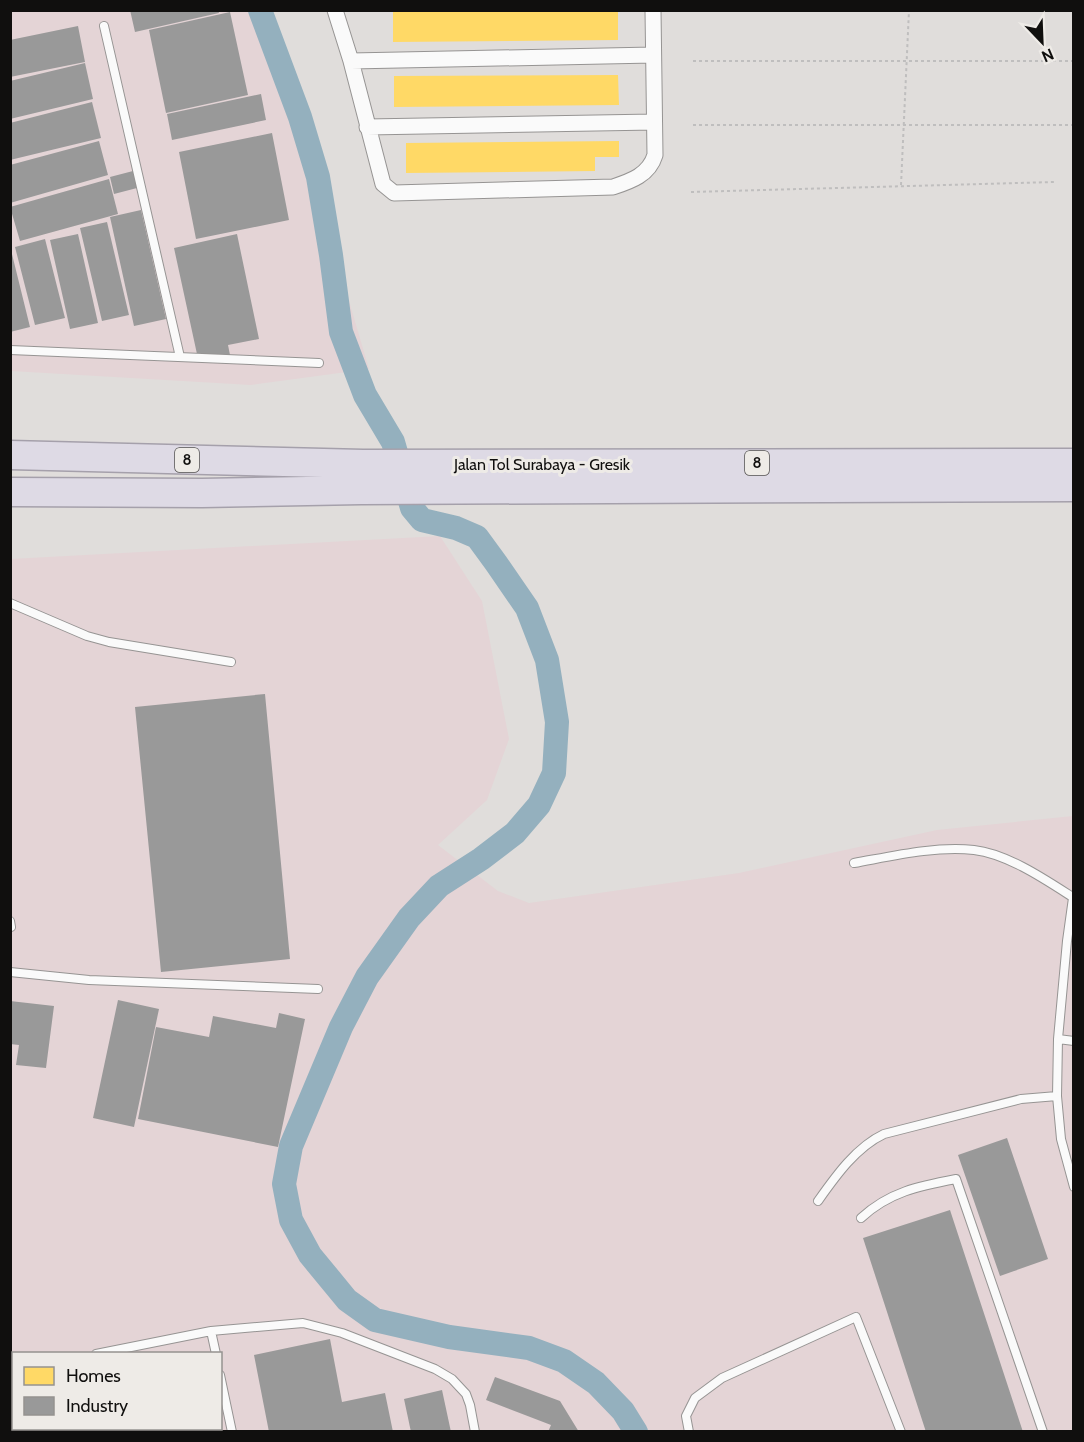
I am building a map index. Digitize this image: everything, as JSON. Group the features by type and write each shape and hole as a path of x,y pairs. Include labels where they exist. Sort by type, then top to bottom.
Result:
{"highway":[{"name":"Jalan Tol Surabaya - Gresik","path":"10,455 362,477 1074,487"},
{"name":"Jalan Tol Surabaya - Gresik","path":"440,477 1074,463"},
{"name":"Jalan Tol Surabaya - Gresik","path":"10,492 202,493 362,477"},
{"path":"10,511 202,493"}],"street":[{"path":"335,10 351,61 383,184 394,193 613,187 633,181 652,165 655,155 653,10"},
{"path":"351,61 653,55"},
{"path":"367,127 654,122"}],"lane":[{"path":"104,26 180,357"},
{"path":"10,350 319,363"},
{"path":"10,603 87,636 109,642 231,662"},
{"path":"854,863 928,851 975,850 999,857 1043,878 1073,898 1066,941 1058,1039 1057,1096 1061,1139 1071,1166 1074,1187"},
{"path":"10,972 88,980 318,989"},
{"path":"1058,1039 1074,1041"},
{"path":"818,1201 854,1157 868,1143 884,1134 1021,1099 1057,1096"},
{"path":"861,1218 894,1194 956,1179 1043,1431"},
{"path":"689,1431 686,1416 695,1398 722,1378 856,1317 901,1431"},
{"path":"101,1352 212,1331 303,1323 342,1333 435,1369 452,1379 466,1394 475,1431"},
{"path":"212,1331 216,1352"},
{"path":"222,1384 232,1431"}],"path":[{"path":"902,185 909,10"},
{"path":"693,60 1074,62"},
{"path":"693,125 1074,125"},
{"path":"692,192 1055,182"}],"shaded area":[{"path":"10,11 264,11 369,369 251,385 11,371"},
{"path":"440,536 482,601 509,739 487,800 438,845 498,891 529,903 739,873 937,830 1073,816 1073,1431 11,1432 11,559"}],"building: Homes":[{"path":"618,10 618,40 393,42 393,11"},
{"path":"618,75 619,105 394,107 394,76"},
{"path":"619,141 619,157 595,157 595,171 406,173 406,143"}],"building: Industry":[{"path":"130,10 218,10 219,13 135,32"},
{"path":"230,12 248,95 166,113 149,30"},
{"path":"78,26 85,62 10,77 10,40"},
{"path":"85,63 93,99 10,119 10,81"},
{"path":"261,94 266,120 172,140 167,114"},
{"path":"92,102 101,138 10,160 10,123"},
{"path":"272,133 289,220 196,239 179,152"},
{"path":"99,141 108,175 10,203 10,165"},
{"path":"133,171 137,188 114,194 110,177"},
{"path":"109,179 118,214 20,241 10,207"},
{"path":"141,210 166,319 134,326 110,217"},
{"path":"107,222 129,315 102,321 80,228"},
{"path":"78,234 98,323 70,329 50,240"},
{"path":"237,234 259,339 228,345 230,355 197,354 174,248"},
{"path":"45,239 65,318 35,325 15,247"},
{"path":"10,246 30,327 10,332"},
{"path":"265,694 290,959 161,972 135,707"},
{"path":"118,1000 159,1009 134,1127 93,1118"},
{"path":"10,1001 54,1006 46,1068 16,1065 19,1045 10,1044"},
{"path":"279,1013 305,1019 278,1147 138,1119 156,1027 209,1037 213,1016 276,1028"},
{"path":"1007,1138 1048,1259 1000,1276 958,1155"},
{"path":"950,1210 1023,1432 926,1432 863,1238"},
{"path":"330,1339 342,1402 385,1393 393,1432 269,1432 254,1355"},
{"path":"495,1377 560,1401 579,1432 548,1432 551,1425 486,1400"},
{"path":"442,1390 451,1432 411,1432 404,1399"},
{"path":"10,1406 12,1406 12,1430 198,1430 199,1432 10,1432"}],"waterway":[{"path":"260,10 300,117 318,177 341,332 365,395 393,442 412,508 422,520 456,528 477,537 527,608 547,660 557,722 554,773 539,805 515,833 481,859 439,886 409,918 367,977 341,1027 291,1146 284,1184 291,1220 310,1255 347,1300 375,1320 449,1337 529,1348 564,1361 596,1383 623,1411 636,1432"}]}
